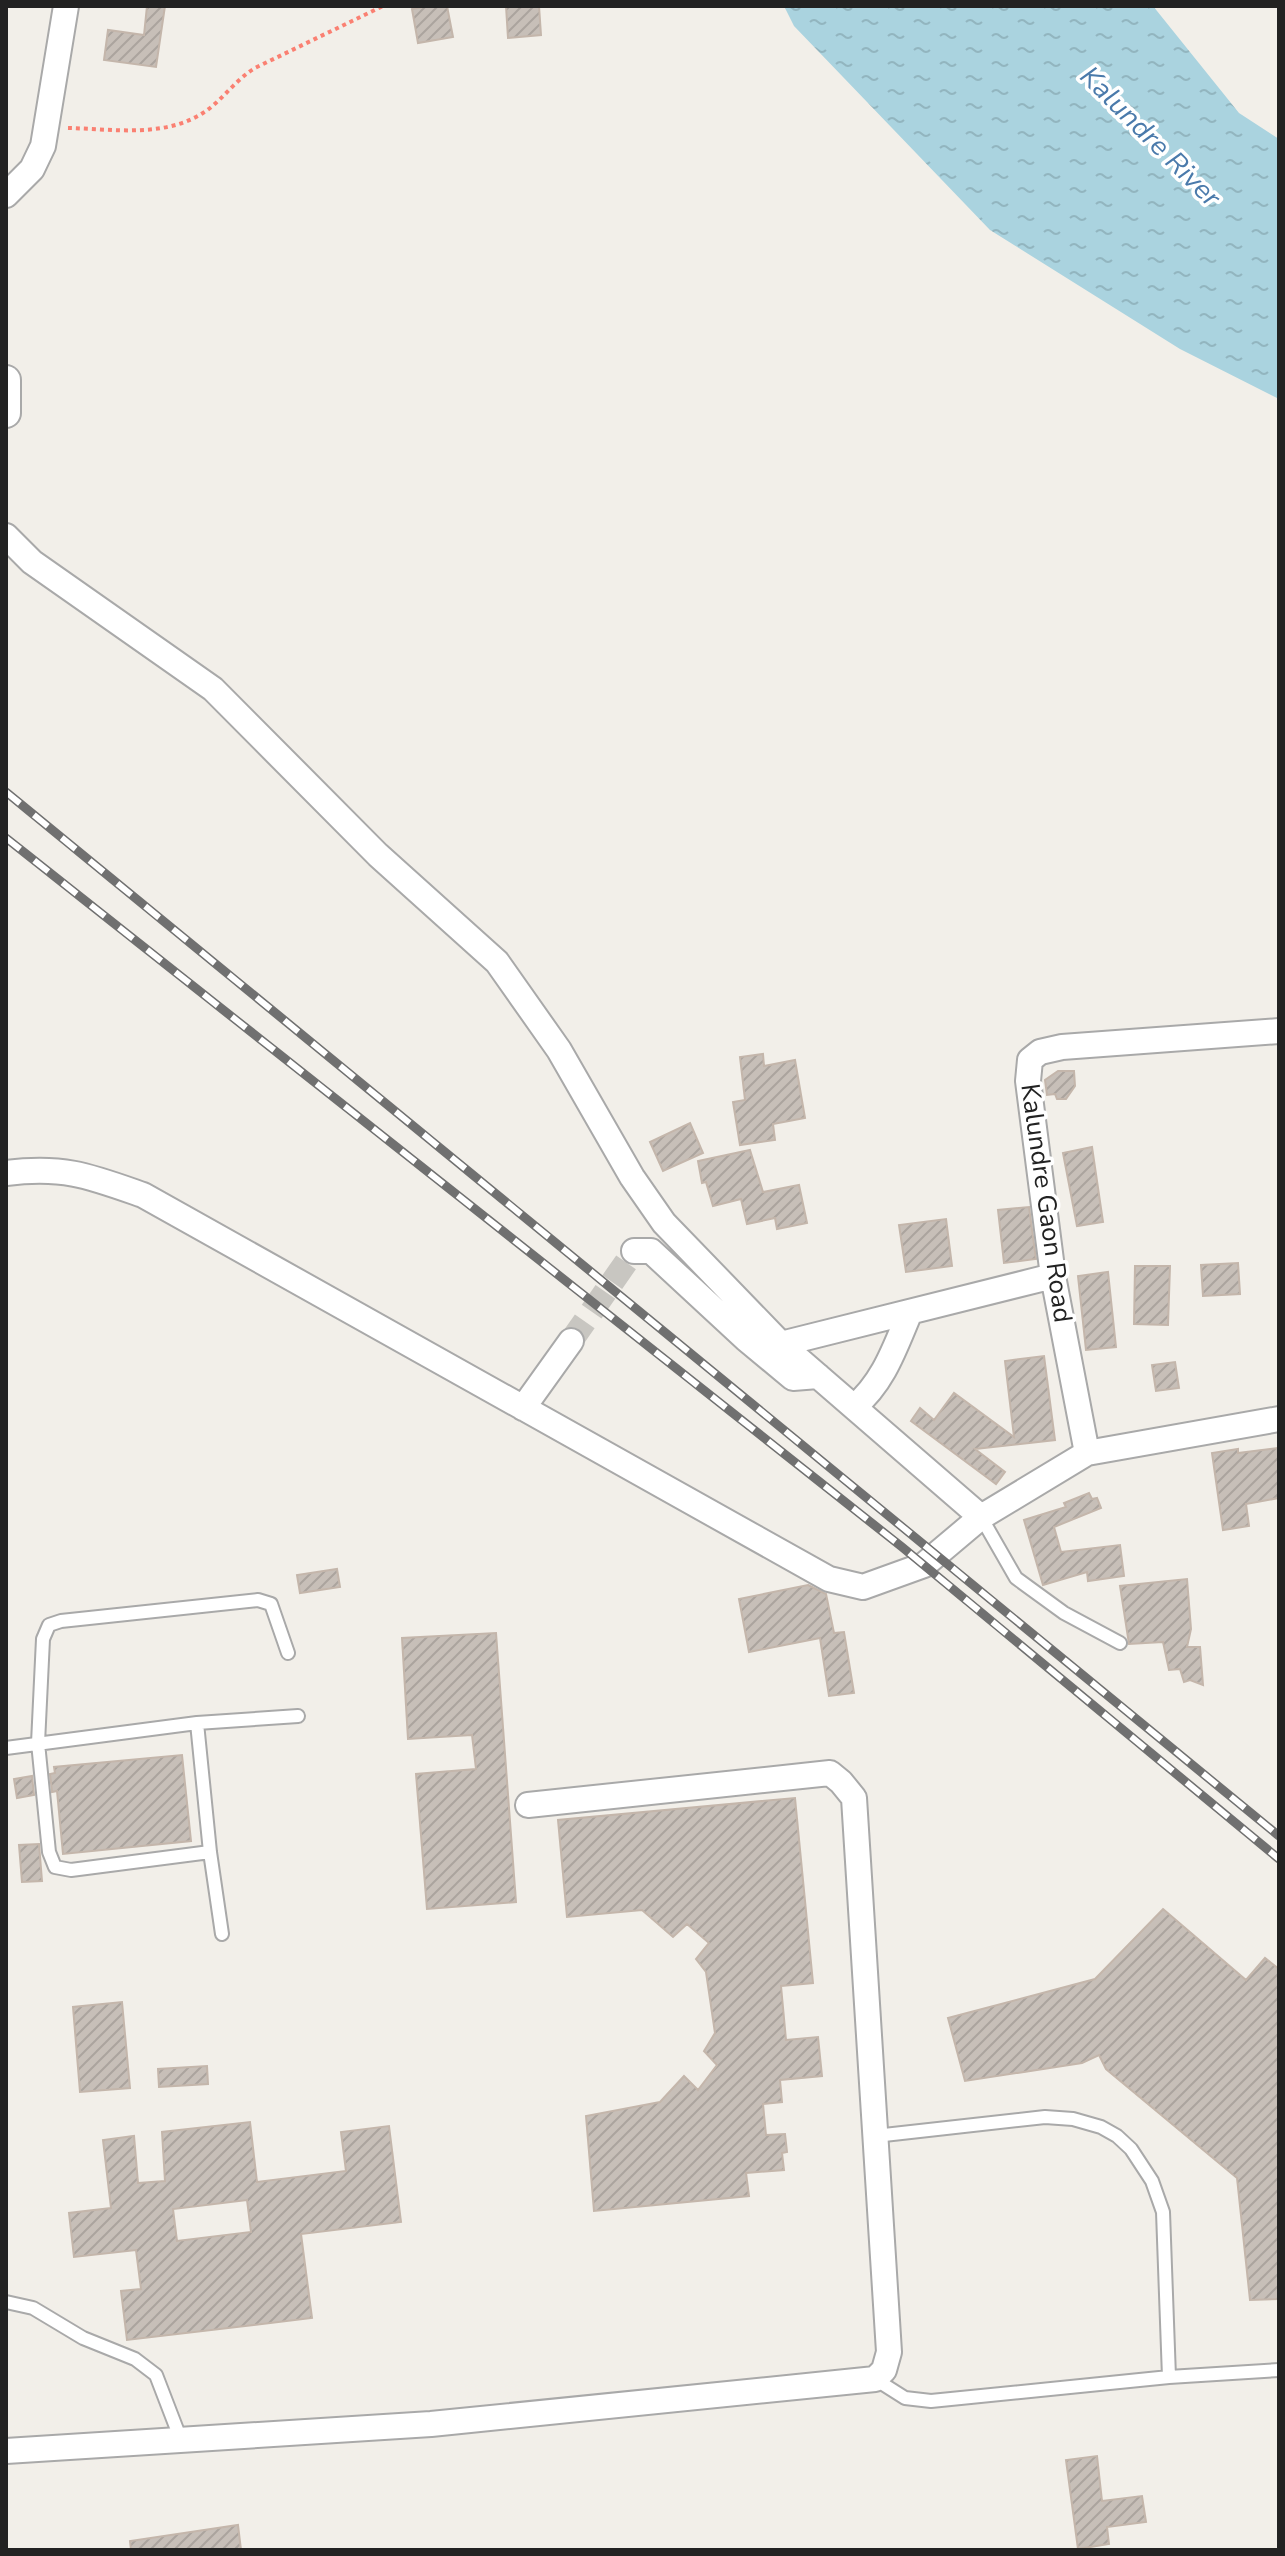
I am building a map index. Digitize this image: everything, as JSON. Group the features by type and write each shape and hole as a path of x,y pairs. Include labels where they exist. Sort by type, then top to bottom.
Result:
{"street":[{"path":"6,195 32,169 43,146 66,6"},
{"path":"6,380 6,413"},
{"path":"6,536 32,562 213,689 378,855 497,962 559,1050 632,1177 664,1223 781,1344 981,1517"},
{"name":"Kalundre Gaon Road","path":"1087,1453 1053,1276 1028,1081 1030,1060 1040,1052 1062,1047 1279,1031"},
{"path":"6,1173 62,1170 143,1195 829,1579 863,1587 924,1565 981,1517 1087,1453 1279,1419"},
{"path":"634,1251 651,1251 793,1378 818,1376"},
{"path":"781,1344 1053,1276"},
{"path":"854,1407 874,1389 910,1312"},
{"path":"523,1408 571,1341"},
{"path":"6,2451 431,2424 875,2379 884,2370 889,2352 854,1798 830,1773 528,1805"}],"lane":[{"path":"981,1517 1016,1578 1064,1613 1120,1643"},
{"path":"210,1852 71,1870 55,1867 49,1852 38,1743 43,1639 49,1625 61,1621 258,1600 271,1604 288,1653"},
{"path":"6,1748 197,1723 298,1716"},
{"path":"197,1723 222,1934"},
{"path":"875,2136 1045,2117 1073,2119 1101,2127 1117,2136 1131,2149 1152,2181 1163,2212 1169,2377"},
{"path":"6,2302 33,2308 83,2338 135,2359 156,2375 181,2440"},
{"path":"875,2379 905,2398 931,2401 1169,2377 1279,2370"}],"path":[{"path":"46,127 143,130 185,122 205,112 242,76 255,68 383,6"}],"water":[{"name":"Kalundre River","path":"784,6 1153,6 1239,113 1279,139 1279,399 1180,349 990,230 794,26"}],"building":[{"path":"147,6 165,6 156,67 104,60 108,30 144,35"},
{"path":"447,6 453,37 418,43 412,9"},
{"path":"506,6 539,6 541,35 508,38"},
{"path":"763,1054 764,1066 795,1060 805,1118 773,1124 775,1140 740,1145 733,1102 745,1100 740,1057"},
{"path":"1058,1071 1074,1071 1075,1086 1066,1099 1057,1099 1055,1094 1047,1095 1045,1080"},
{"path":"690,1123 703,1153 663,1171 650,1142"},
{"path":"1092,1147 1103,1222 1077,1226 1063,1153"},
{"path":"750,1150 763,1192 799,1185 807,1223 777,1229 775,1218 747,1224 741,1199 713,1206 706,1182 702,1183 698,1161"},
{"path":"1029,1207 1036,1259 1004,1263 998,1210"},
{"path":"946,1219 952,1266 906,1272 899,1225"},
{"path":"1238,1263 1240,1294 1203,1296 1201,1265"},
{"path":"1135,1266 1170,1266 1168,1325 1134,1324"},
{"path":"1108,1272 1116,1347 1086,1350 1078,1276"},
{"path":"1044,1356 1055,1440 975,1449 1005,1472 996,1484 911,1421 920,1408 934,1420 954,1393 1014,1437 1005,1361"},
{"path":"1175,1362 1179,1388 1156,1391 1152,1365"},
{"path":"1279,1448 1279,1498 1246,1504 1249,1526 1223,1530 1212,1453"},
{"path":"1089,1493 1092,1499 1097,1498 1101,1508 1054,1527 1061,1552 1120,1545 1124,1576 1088,1581 1087,1572 1043,1585 1024,1520 1066,1507 1064,1503"},
{"path":"337,1569 340,1587 300,1593 297,1575"},
{"path":"1187,1579 1191,1629 1187,1647 1200,1647 1203,1685 1190,1680 1184,1682 1180,1669 1169,1670 1163,1642 1129,1644 1120,1586"},
{"path":"808,1585 826,1594 834,1633 844,1632 854,1693 829,1696 820,1638 749,1652 739,1599"},
{"path":"496,1633 516,1902 427,1909 416,1774 476,1769 472,1735 408,1739 402,1638"},
{"path":"182,1755 191,1841 63,1854 57,1791 52,1792 50,1774 55,1773 54,1767"},
{"path":"32,1776 34,1795 17,1798 14,1779"},
{"path":"795,1798 813,1983 781,1986 786,2040 818,2037 822,2076 780,2080 782,2102 763,2104 766,2135 785,2134 787,2152 782,2153 784,2170 746,2173 749,2196 594,2211 586,2116 660,2102 684,2076 698,2090 717,2065 704,2051 715,2033 706,1972 696,1959 709,1943 687,1924 673,1937 642,1910 567,1917 558,1820"},
{"path":"39,1844 42,1881 22,1882 19,1845"},
{"path":"1163,1909 1246,1980 1265,1958 1279,1969 1279,2299 1250,2300 1237,2178 1106,2069 1099,2055 1082,2063 965,2081 948,2018 1095,1979"},
{"path":"122,2002 130,2088 80,2092 73,2007"},
{"path":"207,2066 208,2084 159,2087 158,2069"},
{"path":"250,2122 257,2182 346,2171 341,2132 389,2126 401,2222 301,2234 312,2318 127,2340 121,2291 141,2289 136,2250 74,2257 69,2213 111,2208 103,2140 134,2136 138,2183 165,2181 162,2132","holes":["247,2200 251,2232 177,2241 173,2209"]},
{"path":"1097,2456 1102,2501 1142,2496 1146,2522 1107,2527 1109,2544 1078,2549 1066,2460"},
{"path":"238,2525 241,2550 131,2550 130,2541"}],"tunnel":[{"path":"571,1341 634,1251"}],"railway":[{"path":"6,792 1279,1836"},
{"path":"6,838 902,1547 1279,1859"}]}
